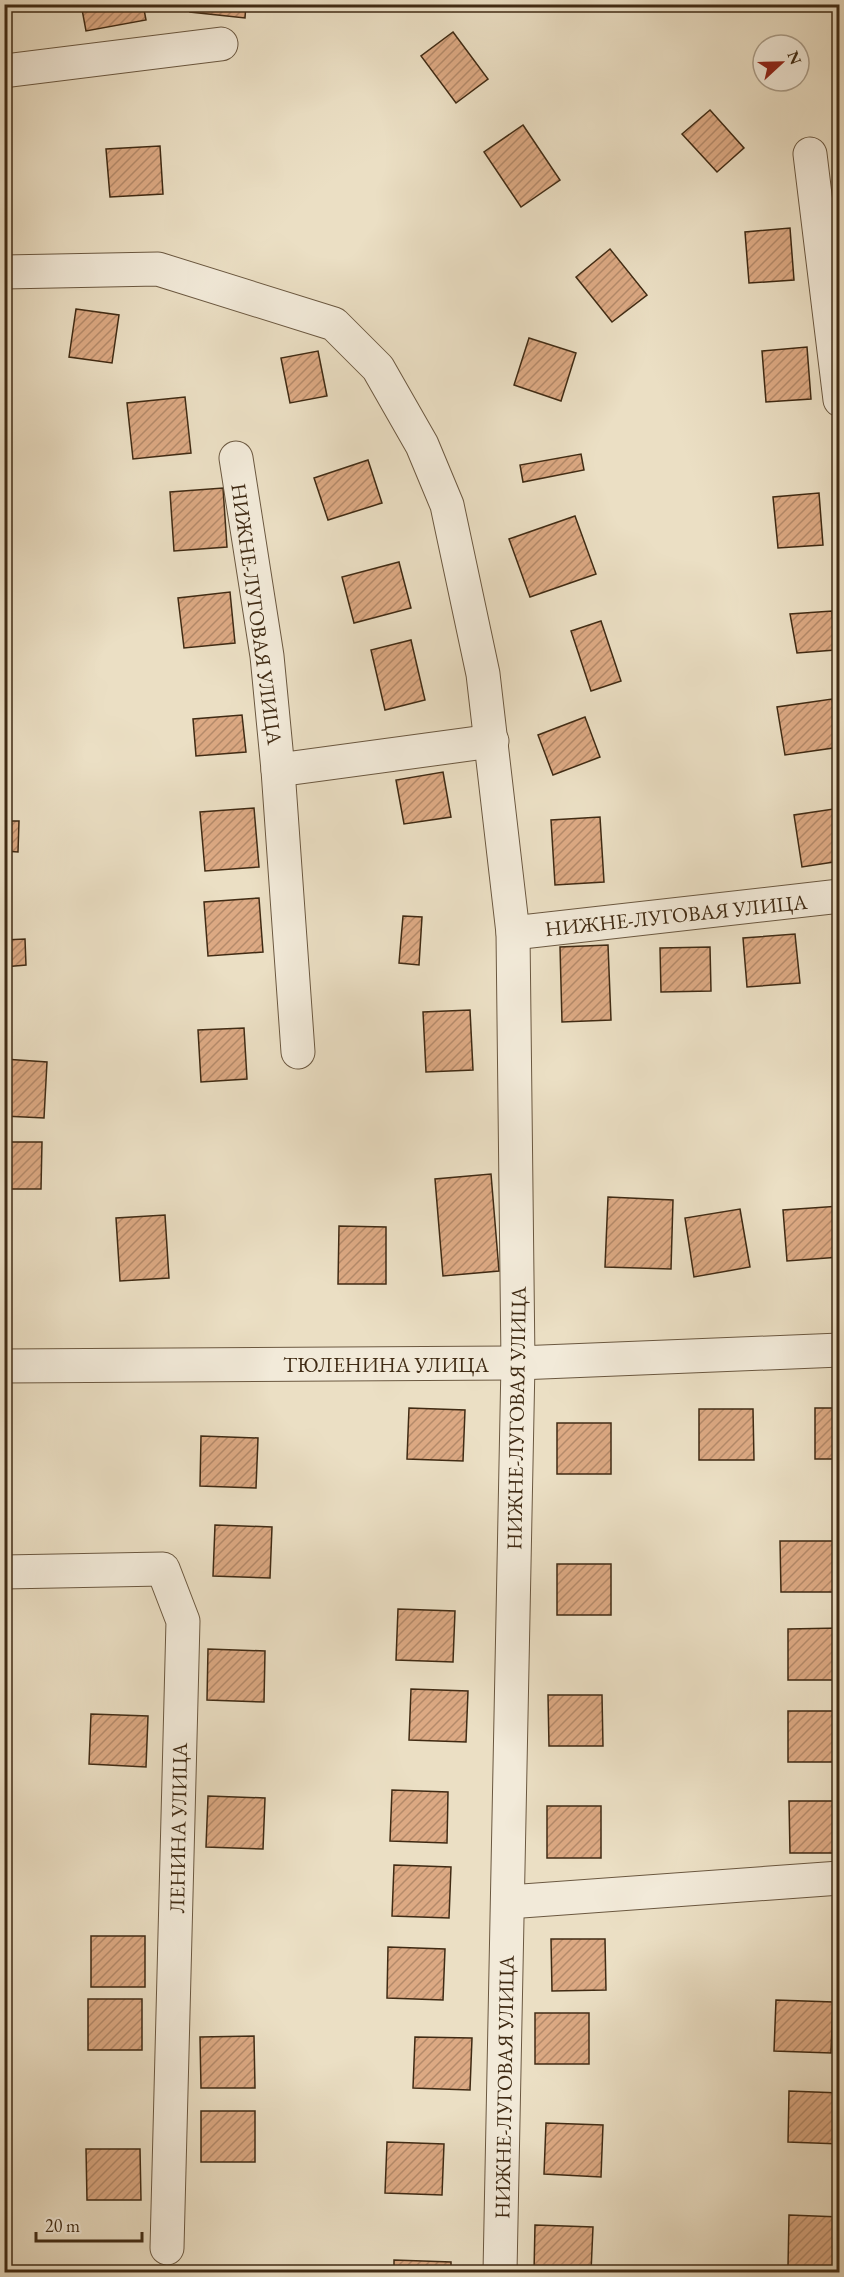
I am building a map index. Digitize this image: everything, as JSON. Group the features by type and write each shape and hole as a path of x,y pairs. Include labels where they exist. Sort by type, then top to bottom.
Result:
{"street":[{"path":"4,71 221,44"},
{"path":"810,154 840,400"},
{"name":"НИЖНЕ-ЛУГОВАЯ УЛИЦА","path":"4,272 158,269 334,324 378,368 422,445 447,505 483,674 513,933 518,1363 500,2272"},
{"name":"НИЖНЕ-ЛУГОВАЯ УЛИЦА","path":"236,458 267,656 278,770 298,1052"},
{"name":"НИЖНЕ-ЛУГОВАЯ УЛИЦА","path":"278,770 492,741"},
{"name":"НИЖНЕ-ЛУГОВАЯ УЛИЦА","path":"513,933 840,896"},
{"name":"ТЮЛЕНИНА УЛИЦА","path":"4,1366 518,1363 840,1350"},
{"name":"ЛЕНИНА УЛИЦА","path":"4,1572 163,1569 183,1621 167,2248"},
{"path":"508,1902 840,1878"}],"building":[{"path":"81,4 143,4 146,20 86,31"},
{"path":"191,4 246,4 245,18 190,12"},
{"path":"453,32 488,79 456,103 421,56"},
{"path":"710,110 744,148 717,172 682,134"},
{"path":"523,125 560,180 521,207 484,152"},
{"path":"160,146 163,194 110,197 106,149"},
{"path":"790,228 794,280 749,283 745,232"},
{"path":"610,249 647,295 612,322 576,277"},
{"path":"76,309 119,315 112,363 69,357"},
{"path":"529,338 576,353 561,401 514,385"},
{"path":"807,347 811,399 766,402 762,351"},
{"path":"318,351 327,396 290,403 281,358"},
{"path":"185,397 191,453 133,459 127,403"},
{"path":"581,454 584,470 523,482 520,465"},
{"path":"368,460 382,503 328,520 314,478"},
{"path":"223,488 227,547 174,551 170,492"},
{"path":"819,493 823,545 778,548 773,497"},
{"path":"575,516 596,574 530,597 509,539"},
{"path":"399,562 411,608 354,623 342,577"},
{"path":"230,592 235,643 184,648 178,598"},
{"path":"832,611 835,650 797,653 790,614"},
{"path":"601,621 621,681 591,691 571,631"},
{"path":"411,640 425,700 385,710 371,650"},
{"path":"832,699 840,747 785,755 777,707"},
{"path":"242,715 246,752 196,756 193,719"},
{"path":"585,717 600,757 553,775 538,735"},
{"path":"443,772 451,817 404,824 396,780"},
{"path":"254,808 259,867 205,871 200,812"},
{"path":"840,808 840,861 802,867 794,815"},
{"path":"600,817 604,882 555,885 551,820"},
{"path":"4,821 19,821 18,852 4,851"},
{"path":"259,898 263,952 208,956 204,902"},
{"path":"403,916 422,917 419,965 399,963"},
{"path":"795,934 800,983 747,987 743,938"},
{"path":"25,939 26,965 4,967 4,940"},
{"path":"608,945 611,1020 562,1022 560,947"},
{"path":"710,947 711,991 661,992 660,948"},
{"path":"470,1010 473,1070 426,1072 423,1012"},
{"path":"244,1028 247,1079 201,1082 198,1030"},
{"path":"4,1059 47,1062 44,1118 4,1116"},
{"path":"4,1142 42,1142 41,1189 4,1189"},
{"path":"491,1174 499,1271 443,1276 435,1179"},
{"path":"608,1197 673,1200 671,1269 605,1267"},
{"path":"840,1206 840,1257 787,1261 783,1210"},
{"path":"740,1209 750,1267 694,1277 685,1218"},
{"path":"165,1215 169,1278 120,1281 116,1218"},
{"path":"339,1226 386,1227 386,1284 338,1284"},
{"path":"409,1408 465,1410 463,1461 407,1459"},
{"path":"815,1408 840,1408 840,1459 815,1459"},
{"path":"699,1409 753,1409 754,1460 699,1460"},
{"path":"4,1416 10,1416 9,1468 4,1468"},
{"path":"557,1423 611,1423 611,1474 557,1474"},
{"path":"201,1436 258,1438 256,1488 200,1486"},
{"path":"215,1525 272,1527 270,1578 213,1576"},
{"path":"780,1541 834,1541 835,1592 781,1592"},
{"path":"557,1564 611,1564 611,1615 557,1615"},
{"path":"398,1609 455,1611 453,1662 396,1660"},
{"path":"840,1628 840,1680 788,1680 788,1629"},
{"path":"208,1649 265,1651 264,1702 207,1700"},
{"path":"411,1689 468,1691 466,1742 409,1740"},
{"path":"548,1695 602,1695 603,1746 549,1746"},
{"path":"788,1711 840,1711 840,1762 788,1762"},
{"path":"91,1714 148,1716 146,1767 89,1764"},
{"path":"392,1790 448,1792 447,1843 390,1841"},
{"path":"208,1796 265,1798 263,1849 206,1847"},
{"path":"789,1801 840,1801 840,1853 790,1853"},
{"path":"547,1806 601,1806 601,1858 547,1858"},
{"path":"394,1865 451,1867 449,1918 392,1916"},
{"path":"91,1936 145,1936 145,1987 91,1987"},
{"path":"551,1939 605,1939 606,1990 552,1991"},
{"path":"388,1947 445,1949 443,2000 387,1998"},
{"path":"88,1999 142,1999 142,2050 88,2050"},
{"path":"776,2000 833,2002 831,2053 774,2051"},
{"path":"535,2013 589,2013 589,2064 535,2064"},
{"path":"254,2036 255,2088 201,2088 200,2037"},
{"path":"415,2037 472,2038 470,2090 413,2088"},
{"path":"789,2091 840,2093 840,2144 788,2142"},
{"path":"201,2111 255,2111 255,2162 201,2162"},
{"path":"546,2123 603,2125 601,2177 544,2174"},
{"path":"387,2142 444,2144 442,2195 385,2193"},
{"path":"86,2149 140,2149 141,2200 87,2200"},
{"path":"789,2215 840,2217 840,2268 788,2266"},
{"path":"535,2225 593,2227 591,2272 534,2272"},
{"path":"394,2260 451,2262 451,2272 394,2272"}]}
